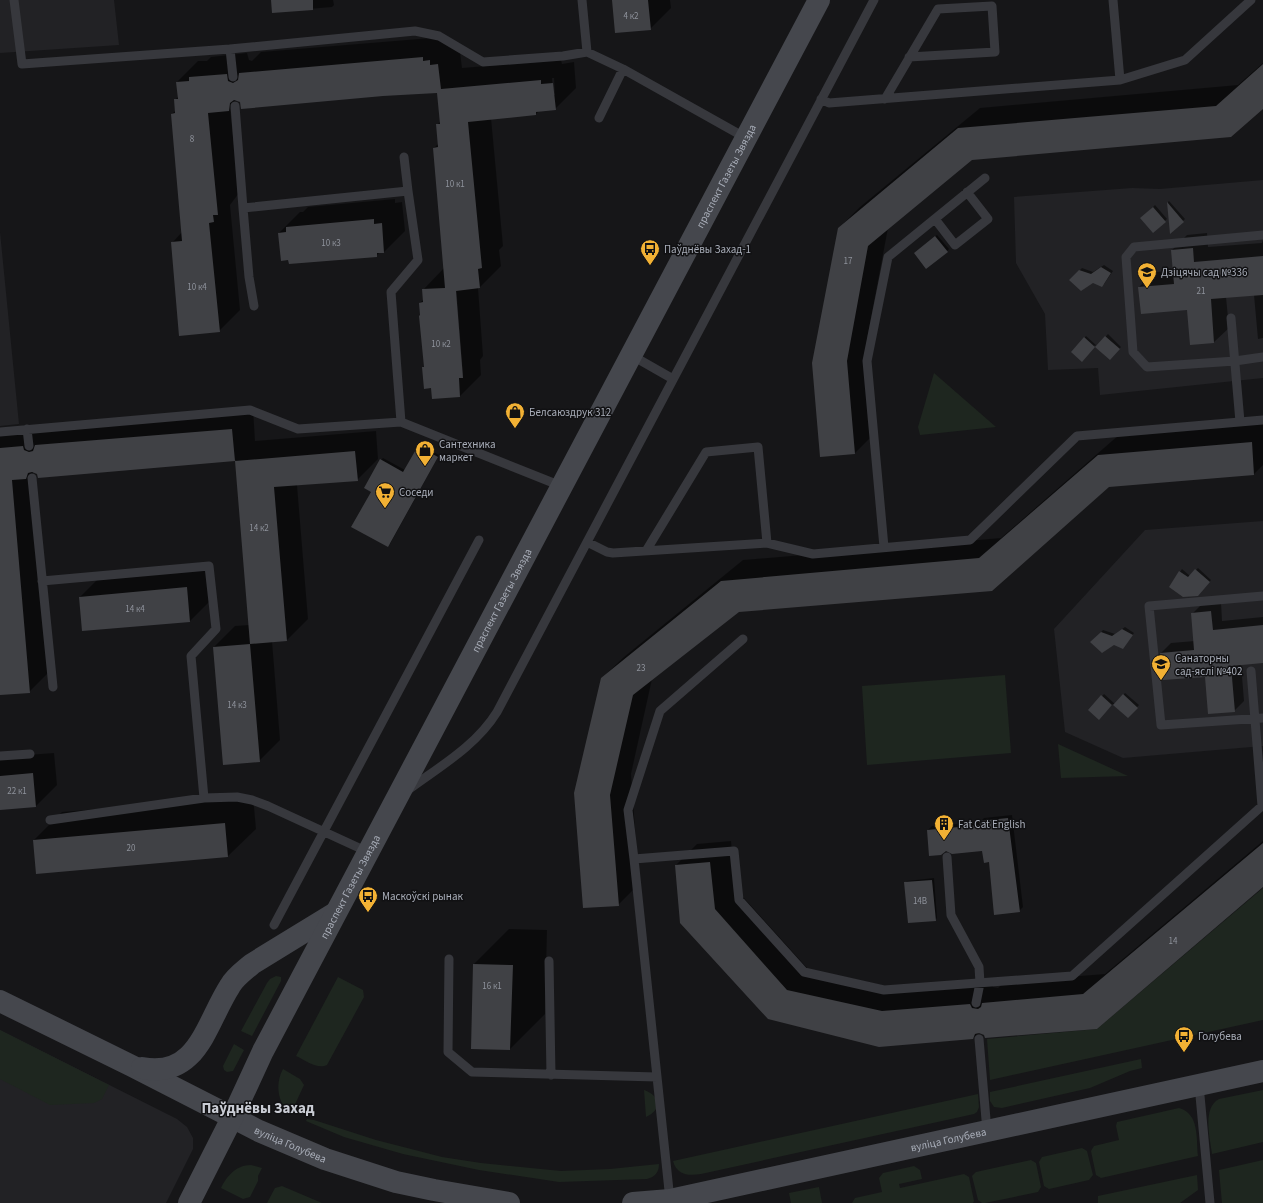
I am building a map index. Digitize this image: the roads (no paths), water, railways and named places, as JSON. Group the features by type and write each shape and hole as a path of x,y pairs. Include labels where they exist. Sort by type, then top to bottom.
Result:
{"main road":[{"name":"праспект Газеты Звязда","path":"189,1203 232,1118 263,1051 819,0"},
{"path":"132,1066 150,1070 167,1070 182,1063 188,1058 200,1041 230,984 240,974 252,964 336,913"},
{"name":"вуліца Голубева","path":"0,1001 132,1066 232,1118 285,1143 325,1159 396,1182 509,1203"},
{"name":"вуліца Голубева","path":"633,1203 670,1200 1263,1070"}],"lane":[{"path":"14,0 22,64 230,49 415,31 439,36 483,62 563,56 587,52 623,69 746,138"},
{"path":"582,0 587,52"},
{"path":"397,798 460,752 474,740 492,719 874,0"},
{"path":"1113,0 1120,80"},
{"path":"821,99 829,103 1120,80 1185,60 1251,0"},
{"path":"885,99 909,57 938,9 992,6 995,52 909,57"},
{"path":"230,49 232,77"},
{"path":"599,118 623,69"},
{"path":"235,106 249,277 254,306"},
{"path":"401,422 391,292 418,260 404,157"},
{"path":"884,548 867,361 888,257 984,178"},
{"path":"244,208 408,191"},
{"path":"934,219 955,245 988,219 967,192"},
{"path":"1263,235 1134,247 1126,257 1133,352 1147,367 1235,362 1263,357"},
{"path":"1231,318 1240,422"},
{"path":"631,355 673,378"},
{"path":"0,432 250,410 298,429 401,422 562,486"},
{"path":"587,542 607,552 767,543 812,554 970,540 1077,436 1263,420"},
{"path":"27,429 29,446"},
{"path":"646,551 706,452 758,447 767,543"},
{"path":"32,478 53,687"},
{"path":"274,926 479,540"},
{"path":"42,581 209,566 216,629 191,656 204,798"},
{"path":"1259,718 1161,725 1149,606 1263,596"},
{"path":"670,1200 628,810 660,712 743,639"},
{"path":"634,859 734,851 739,900 804,972 884,990 1072,976 1262,806 1259,718 1251,671"},
{"path":"0,756 30,754"},
{"path":"50,820 204,798 236,797 252,800 268,806 368,852"},
{"path":"947,857 951,915 979,967 980,983 976,1003"},
{"path":"449,959 448,1052 472,1072 657,1077"},
{"path":"549,961 551,1075"},
{"path":"979,1039 987,1131"},
{"path":"1198,1084 1210,1203"}],"place":[{"name":"Паўднёвы Захад-1","path":"650,266"},
{"name":"Дзіцячы сад №336","path":"1147,289"},
{"name":"Белсаюздрук 312","path":"515,429"},
{"name":"Сантехника маркет","path":"425,467"},
{"name":"Соседи","path":"385,509"},
{"name":"Санаторны сад-яслі №402","path":"1161,681"},
{"name":"Fat Cat English","path":"944,841"},
{"name":"Маскоўскі рынак","path":"368,913"},
{"name":"Голубева","path":"1184,1053"}],"district":[{"name":"Паўднёвы Захад","path":"258,1108"}]}
